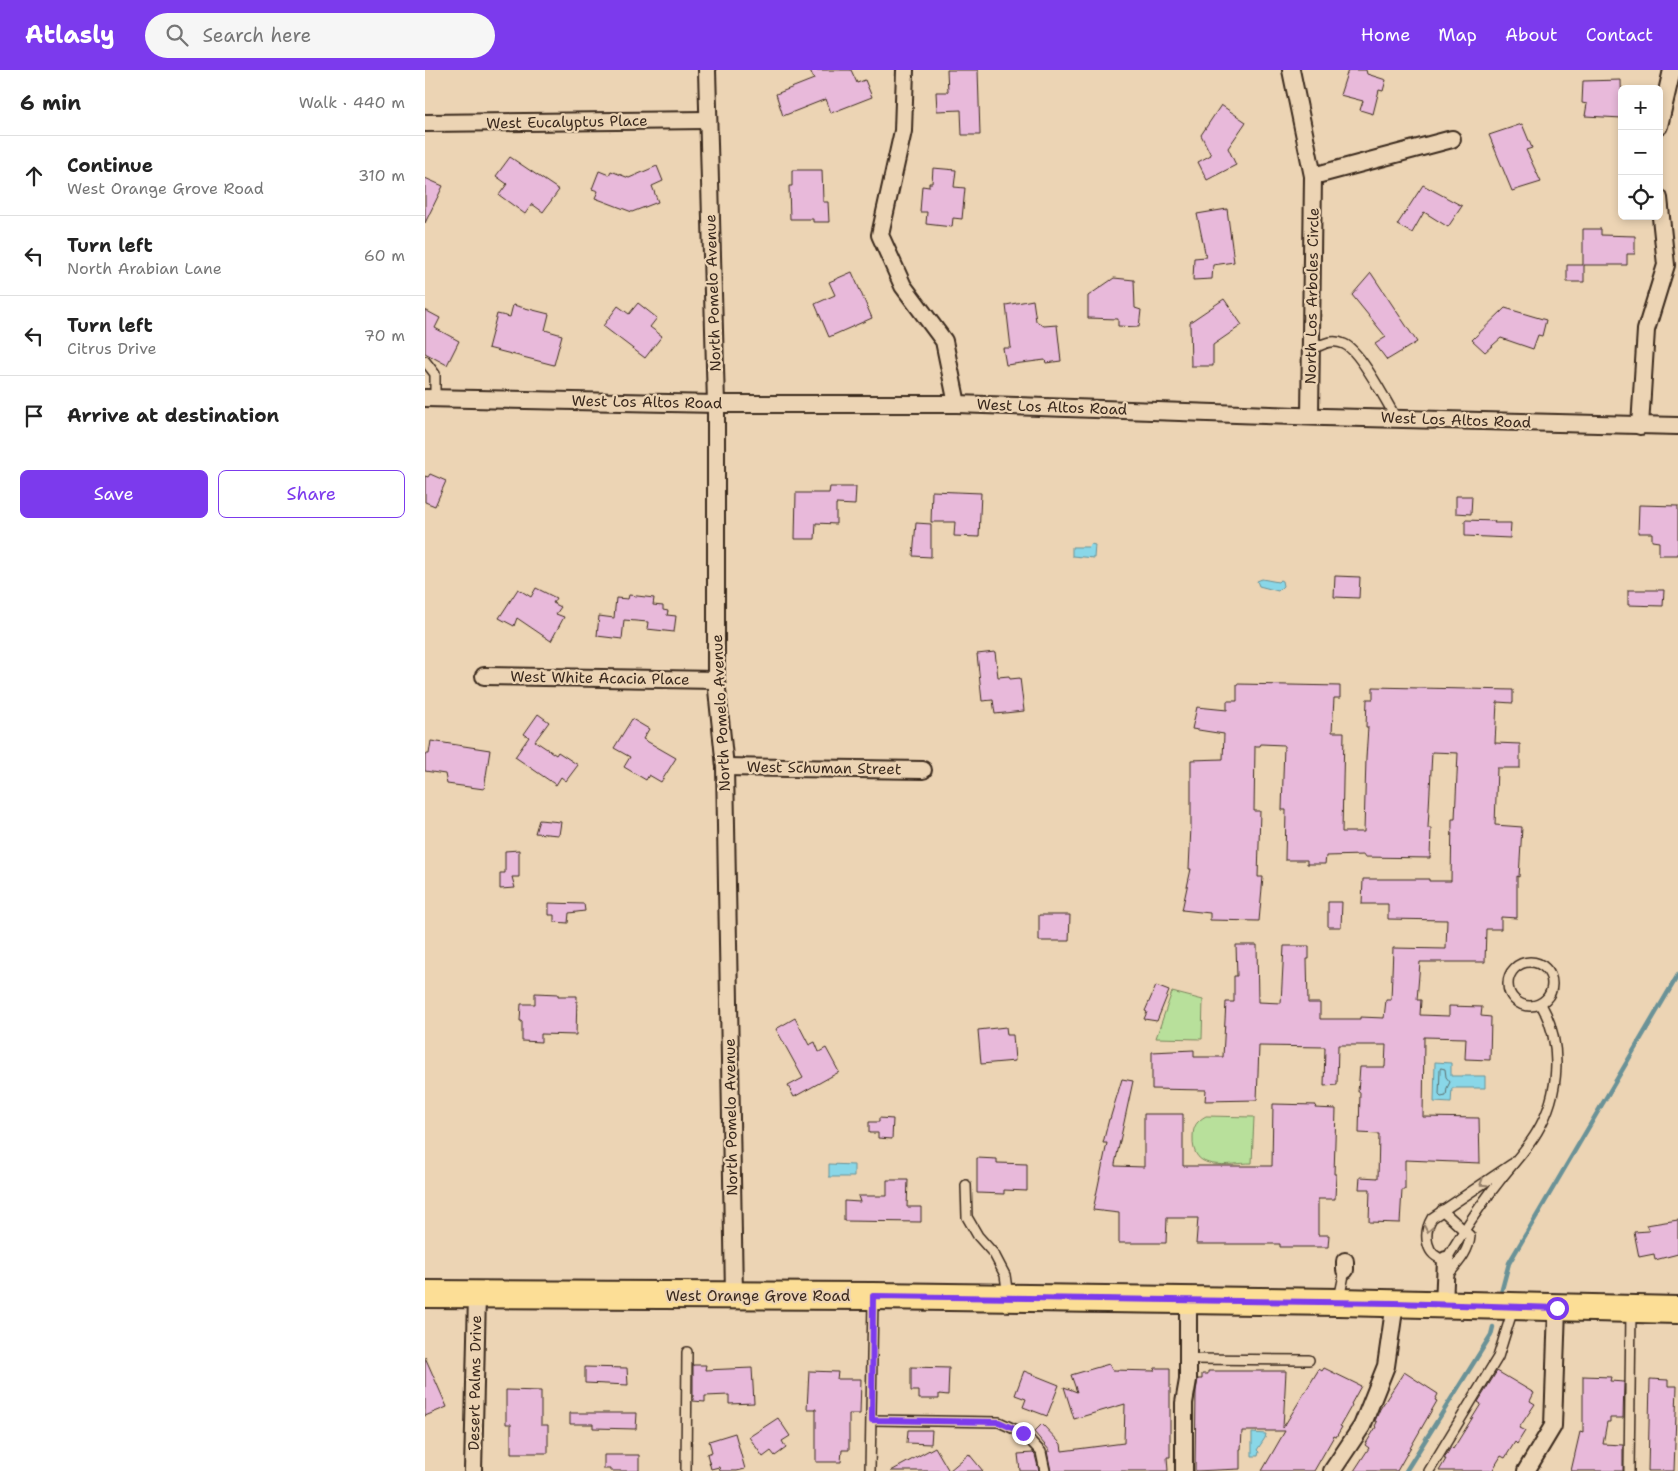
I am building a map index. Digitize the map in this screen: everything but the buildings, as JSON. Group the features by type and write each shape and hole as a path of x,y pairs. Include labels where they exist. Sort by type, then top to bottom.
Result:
{"main road":[{"name":"West Orange Grove Road","path":"425,1294 873,1296 1188,1300 1678,1310"},
{"name":"West Orange Grove Road","path":"1631,1310 1678,1319"}],"street":[{"name":"North Pomelo Avenue","path":"707,70 716,404 716,680 725,767 734,1295"},
{"path":"905,70 903,131 879,235 903,286 944,341 957,404"},
{"name":"North Los Arboles Circle","path":"1291,70 1313,176 1309,416"},
{"path":"1663,109 1672,70"},
{"name":"West Eucalyptus Place","path":"425,123 708,120"},
{"path":"1313,176 1452,139"},
{"path":"1640,426 1645,330 1665,265 1661,220"},
{"name":"West Los Altos Road","path":"430,398 716,404 957,404 1678,426"},
{"name":"West White Acacia Place","path":"484,676 716,680"},
{"name":"West Schuman Street","path":"725,767 923,770"},
{"path":"1444,1304 1445,1260"},
{"name":"Desert Palms Drive","path":"473,1471 477,1295"},
{"path":"1184,1471 1184,1403 1188,1380 1188,1300"},
{"path":"1332,1471 1362,1426 1386,1366 1395,1303"},
{"path":"1526,1471 1553,1426 1557,1308"}],"lane":[{"path":"1311,350 1328,342 1345,344 1379,386 1396,418"},
{"path":"425,361 435,374 430,398"},
{"path":"1532,962 1545,968 1549,973 1552,987 1547,1000 1541,1004 1534,1006 1519,1004 1510,992 1509,978 1518,966 1532,962"},
{"path":"1512,1164 1432,1218 1429,1223 1427,1236 1430,1250 1435,1256 1445,1260 1464,1229 1538,1132 1547,1112 1553,1095 1556,1055 1548,1017 1541,1004"},
{"path":"966,1185 967,1217 978,1236 994,1254 1005,1275 1009,1298"},
{"path":"1442,1210 1470,1236 1470,1244 1445,1279"},
{"path":"1339,1302 1345,1266"},
{"path":"871,1471 873,1296"},
{"path":"1429,1471 1498,1357 1513,1307"},
{"path":"1629,1471 1631,1310"},
{"path":"686,1471 687,1352"},
{"path":"1188,1359 1309,1360"},
{"path":"872,1420 999,1422 1023,1433 1041,1452 1045,1471"}],"green space":[{"path":"1172,992 1203,1000 1202,1039 1156,1038"},
{"path":"1206,1116 1254,1117 1252,1163 1213,1164 1198,1157 1194,1149 1194,1130 1198,1122"}],"water":[{"path":"1091,544 1095,545 1094,558 1072,556 1072,547 1088,547"},
{"path":"1262,579 1278,582 1280,580 1283,586 1278,591 1259,586 1257,581"},
{"path":"1435,1062 1451,1063 1451,1076 1485,1076 1485,1088 1452,1088 1451,1103 1434,1102"},
{"path":"829,1164 854,1165 854,1177 829,1177"},
{"path":"1252,1433 1266,1434 1257,1450 1259,1452 1258,1456 1252,1456"}],"waterway":[{"path":"1501,1293 1509,1263 1678,975"},
{"path":"1406,1471 1491,1335 1493,1327"}],"route":[{"path":"1023,1433 999,1422 872,1420 873,1296 1395,1303 1557,1308"}]}
